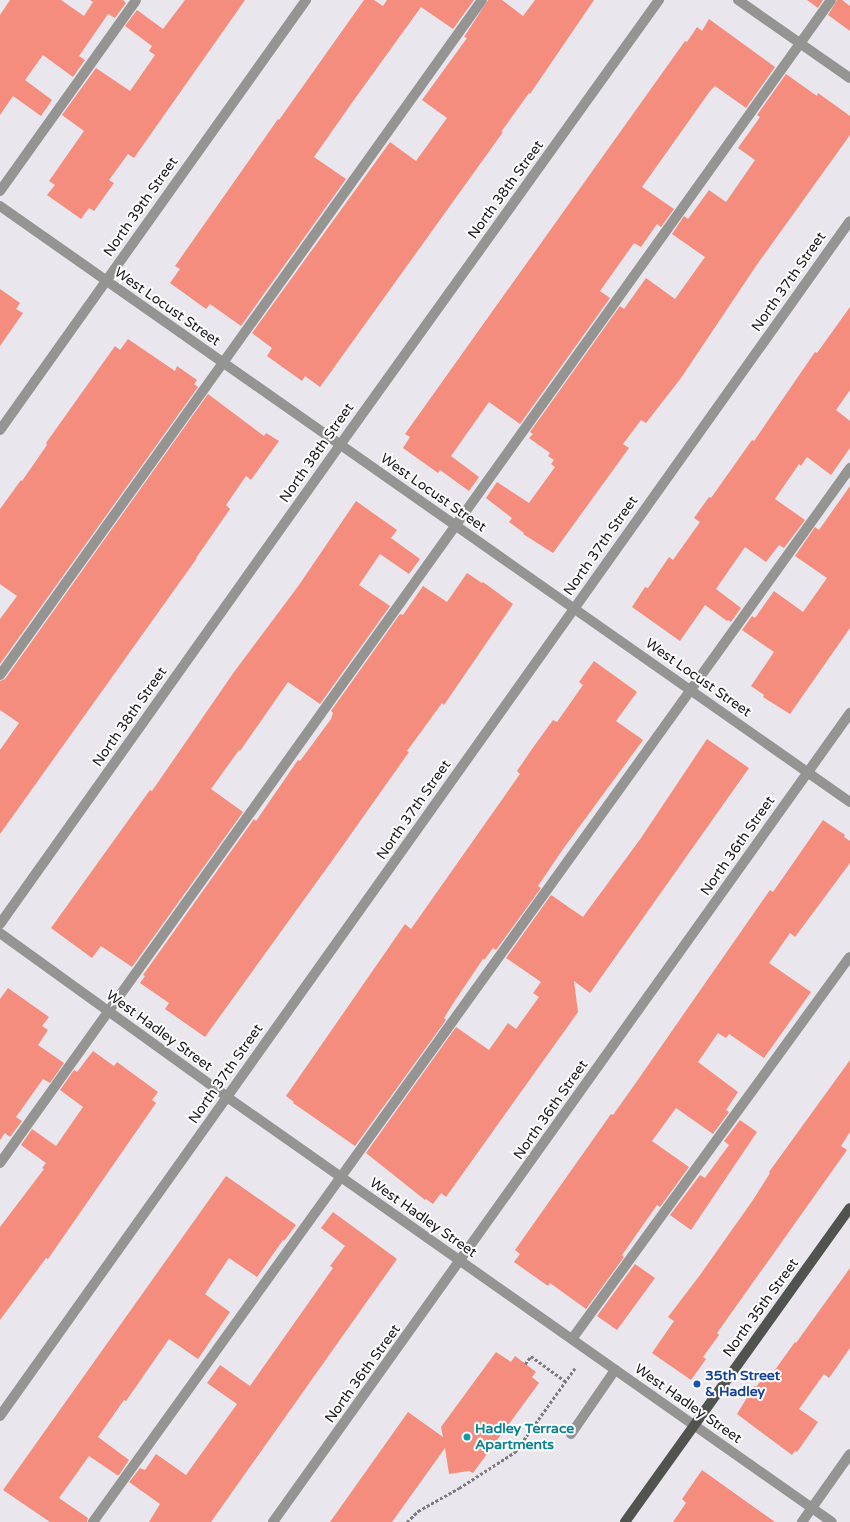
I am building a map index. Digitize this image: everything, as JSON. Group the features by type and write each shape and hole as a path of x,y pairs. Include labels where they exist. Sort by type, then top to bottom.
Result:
{"main road":[{"name":"North 35th Street","path":"625,1522 850,1208"}],"street":[{"path":"0,191 136,0"},
{"name":"North 39th Street","path":"0,430 306,0"},
{"path":"0,675 482,0"},
{"name":"North 38th Street","path":"0,924 340,445 659,0"},
{"path":"738,0 850,78"},
{"path":"0,1163 456,527 830,0"},
{"name":"West Locust Street","path":"0,206 850,802"},
{"name":"North 37th Street","path":"0,1416 850,221"},
{"path":"94,1522 850,468"},
{"name":"North 36th Street","path":"273,1522 460,1262 850,713"},
{"name":"West Hadley Street","path":"0,933 108,1012 460,1262 695,1424 832,1522"},
{"path":"572,1339 850,957"},
{"path":"571,1434 615,1370"},
{"path":"802,1522 850,1454"}],"path":[{"path":"525,1364 531,1356 565,1381"},
{"path":"407,1522 418,1511 466,1484 515,1452 575,1368"}],"building":[{"path":"10,0 61,0 84,16 93,2 90,0 123,0 126,3 115,18 108,14 79,56 85,60 73,77 43,55 25,80 52,100 41,116 13,96 0,115 0,15"},
{"path":"185,0 245,0 134,158 128,154 109,180 114,183 94,211 89,208 81,219 47,195 55,185 49,181 84,131 62,115 96,68 130,91 155,55 149,51 152,46 125,26 137,10 163,29"},
{"path":"364,0 374,0 383,6 387,0 474,0 453,29 421,7 351,104 314,157 346,179 241,326 210,304 206,309 170,283 180,269 175,266"},
{"path":"488,0 502,0 523,16 535,0 594,0 530,94 529,93 501,132 503,132 320,387 305,376 302,381 267,356 272,348 252,333 390,142 416,161 447,118 422,100 467,38 464,37"},
{"path":"807,0 823,0 818,8"},
{"path":"837,0 842,0 850,6 850,31 828,15"},
{"path":"709,19 775,67 746,108 715,86 710,91 642,187 674,209 661,227 657,224 641,247 634,243 600,291 610,298 520,424 489,402 451,456 479,477 469,491 440,470 438,473 403,448 410,437 405,434 685,41 687,42 697,27 702,31"},
{"path":"786,74 817,96 818,93 850,116 850,135 756,266 681,378 646,423 641,420 623,444 629,448 553,553 523,534 524,533 509,522 512,518 486,498 497,482 529,503 555,467 551,464 554,460 548,456 550,453 529,438 533,434 530,432 620,306 624,309 646,278 675,299 705,257 672,234 684,216 688,219 709,190 726,202 755,160 738,148 760,117 757,115"},
{"path":"0,289 20,303 16,309 23,313 0,346"},
{"path":"850,307 850,390 836,410 850,421 850,448 831,475 807,457 801,466 799,464 775,499 805,520 784,548 779,545 766,562 745,547 716,589 741,608 731,622 728,620 727,621 705,605 680,641 632,607 645,587 648,588 669,557 673,560 700,522 694,518 709,497 711,498 752,440 754,441 815,352 817,353"},
{"path":"128,339 175,371 177,366 197,380 194,384 198,387 0,664 0,619 17,596 0,584 0,509 21,480 22,481 47,445 46,443 115,346 120,350"},
{"path":"208,394 264,436 266,433 279,441 251,480 246,476 226,505 230,509 197,558 0,834 0,750 19,723 0,710 0,681 5,679"},
{"path":"850,486 850,628 790,714 763,697 764,695 751,686 774,652 742,630 752,616 755,618 774,591 803,612 827,578 795,556 815,527 819,530"},
{"path":"356,501 397,530 391,538 420,559 409,574 380,554 359,585 390,606 320,704 288,682 240,751 239,750 211,789 243,812 132,967 101,946 92,958 51,928 150,790 152,791 234,672 299,585"},
{"path":"467,573 482,583 483,582 513,604 444,705 442,703 407,751 409,752 205,1037 165,1009 169,1003 140,983 145,976 143,975 254,819 256,821 298,760 300,761 331,719 333,713 331,711 400,614 403,615 423,586 447,602"},
{"path":"594,661 637,692 616,721 643,740 563,849 538,886 541,888 496,950 493,948 485,959 483,959 444,1018 446,1020 355,1146 293,1103 294,1102 286,1096 405,924 411,929 520,774 517,771 532,749 553,720 557,722 583,685 579,682"},
{"path":"707,739 749,768 590,993 574,981 578,1012 446,1197 441,1193 433,1204 426,1199 425,1200 366,1153 456,1027 489,1050 508,1023 516,1029 539,997 533,993 541,982 506,958 551,895 583,917 641,838"},
{"path":"823,820 845,835 844,837 850,841 850,863 795,937 790,933 769,963 811,992 764,1058 729,1034 726,1038 718,1033 698,1062 738,1092 726,1110 729,1112 713,1134 676,1108 652,1141 689,1167 660,1207 657,1205 622,1255 624,1257 586,1309 550,1283 548,1286 514,1262 520,1254 515,1250 611,1114 613,1115 635,1084 770,890 773,892"},
{"path":"8,988 49,1017 42,1026 48,1030 38,1045 64,1063 50,1083 43,1079 16,1117 22,1121 10,1137 5,1133 0,1140 0,999"},
{"path":"93,1051 114,1066 117,1062 158,1092 152,1100 156,1103 48,1259 46,1258 0,1320 0,1227 44,1169 42,1168 46,1163 21,1145 32,1129 56,1146 83,1107 60,1090 74,1070 77,1072"},
{"path":"850,1060 850,1132 841,1146 847,1150 717,1333 719,1335 703,1357 706,1359 691,1380 652,1353 674,1321 668,1317 700,1275 753,1200 770,1173 769,1172"},
{"path":"740,1120 757,1132 691,1230 670,1215 700,1175 705,1178 729,1145 724,1141"},
{"path":"226,1176 296,1225 284,1241 283,1240 257,1277 229,1258 205,1294 230,1312 198,1359 169,1339 126,1401 124,1400 98,1437 129,1460 119,1475 117,1475 89,1456 59,1498 88,1518 87,1522 50,1522 3,1490"},
{"path":"333,1212 397,1259 211,1522 149,1522 160,1504 129,1482 140,1468 145,1470 156,1454 186,1475 237,1404 207,1383 220,1365 250,1386 333,1268 330,1266 345,1246 321,1228"},
{"path":"635,1264 655,1278 617,1330 597,1316"},
{"path":"850,1268 850,1348 829,1378 824,1374 799,1409 818,1422 797,1452 795,1451 792,1455 737,1414 754,1386 756,1387 763,1378 767,1381"},
{"name":"Hadley Terrace Apartments","path":"496,1352 511,1362 515,1356 536,1372 532,1377 539,1383 473,1473 469,1471 449,1474 445,1448 392,1522 330,1522 408,1412 443,1437 441,1427"},
{"path":"702,1470 775,1522 673,1522 686,1503 682,1499"}],"place":[{"name":"35th Street & Hadley","path":"697,1384"},
{"name":"Hadley Terrace Apartments","path":"467,1437"}]}
